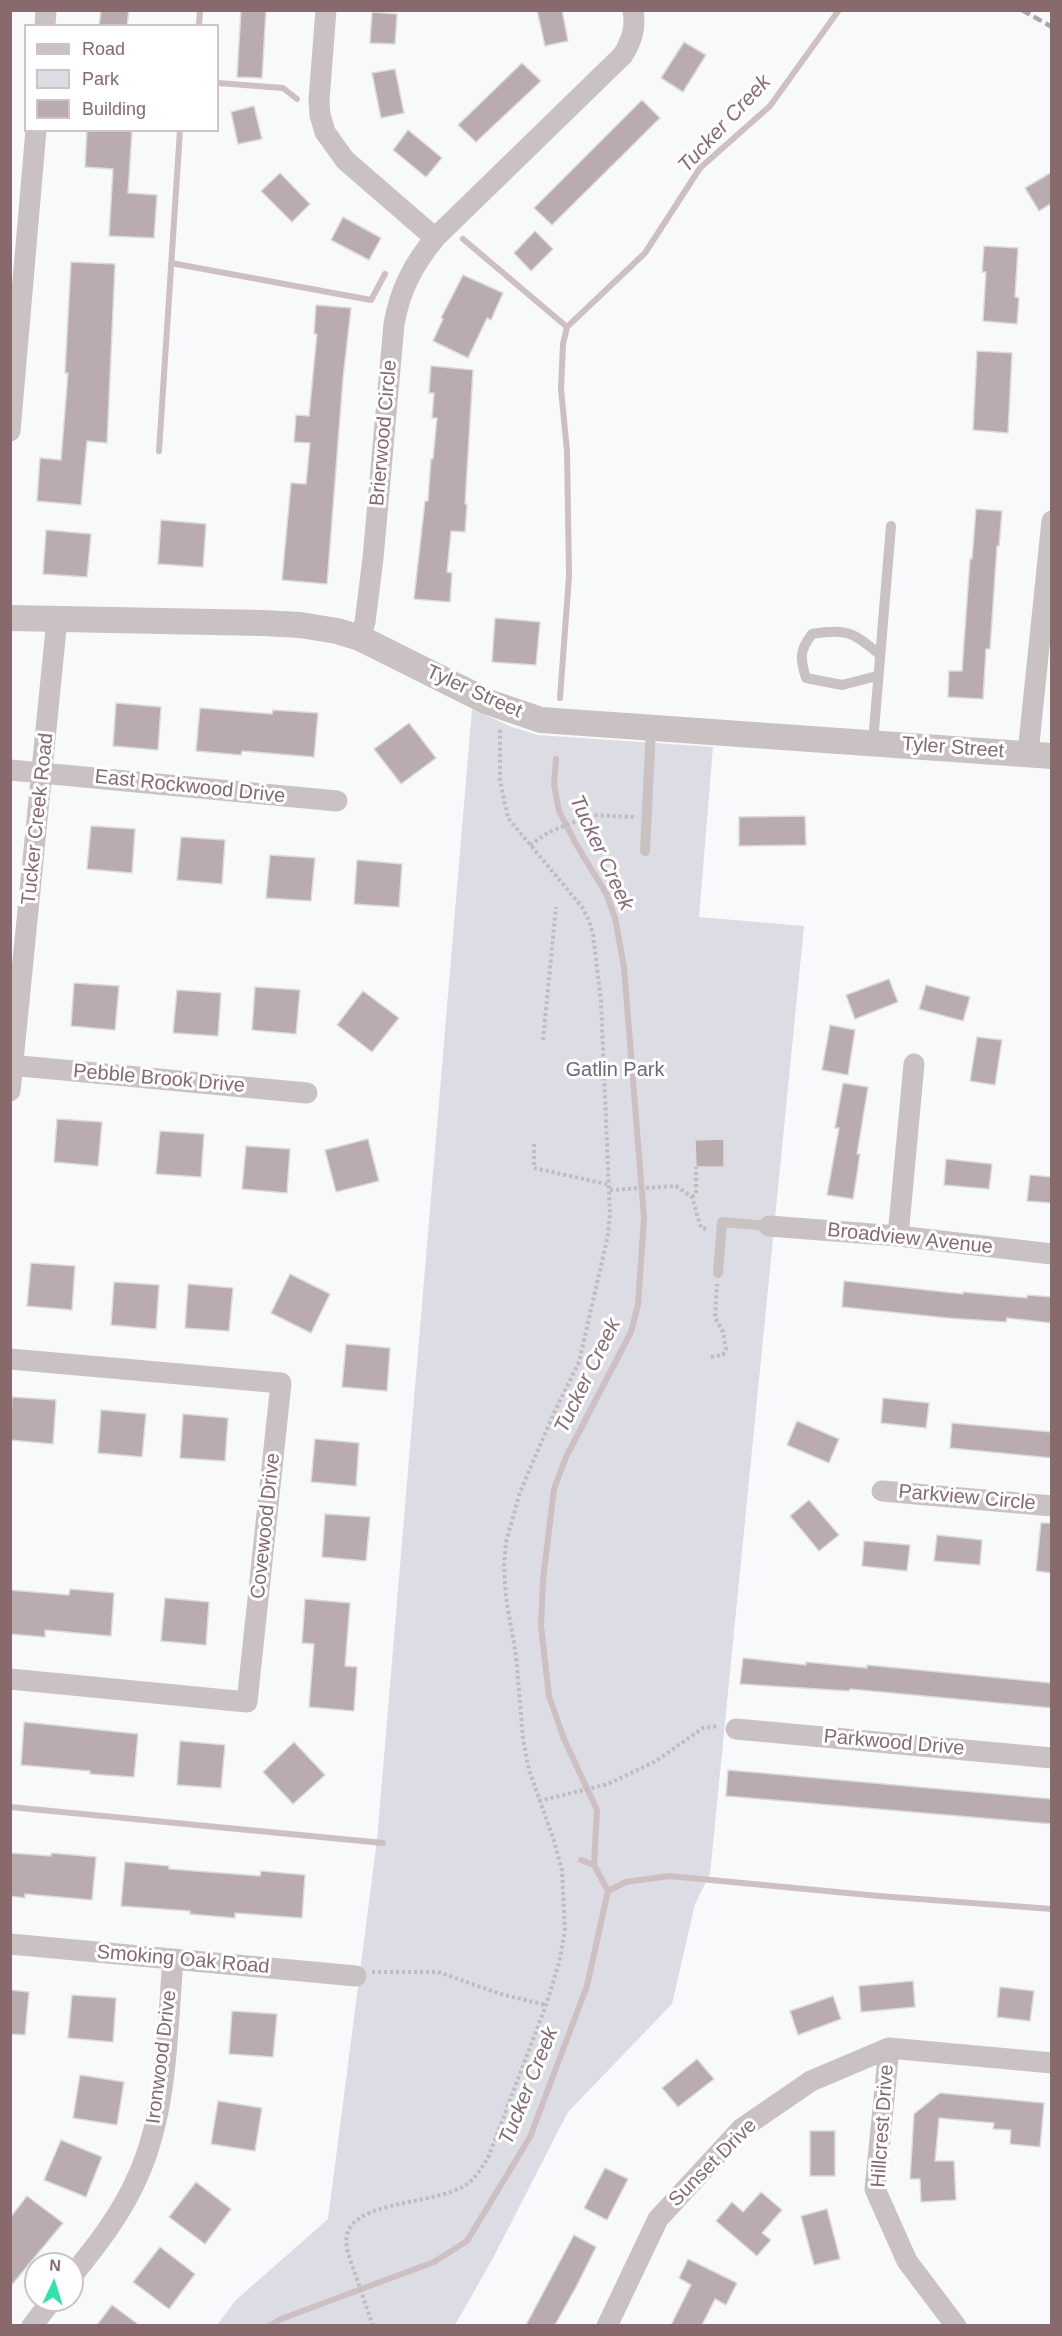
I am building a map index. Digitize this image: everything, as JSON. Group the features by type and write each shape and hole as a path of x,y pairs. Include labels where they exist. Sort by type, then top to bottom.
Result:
{"street":[{"path":"326,10 319,100 320,116 325,132 345,160 435,238"},
{"name":"Brierwood Circle","path":"360,639 365,622 373,558 394,324 406,280 418,259 435,238 623,55 632,39 635,22 633,10"},
{"path":"10,431 19,227 36,132"},
{"path":"1040,754 1052,521"},
{"name":"Tyler Street","path":"10,618 300,625 337,631 360,639 488,702 541,720 1040,754"},
{"name":"Tucker Creek Road","path":"10,1090 57,620"},
{"name":"East Rockwood Drive","path":"10,770 338,801"},
{"path":"898,1236 914,1064"},
{"name":"Pebble Brook Drive","path":"12,1065 307,1093"},
{"name":"Broadview Avenue","path":"769,1226 898,1236 1052,1254"},
{"name":"Covewood Drive","path":"10,1359 281,1383 247,1702 10,1678"},
{"name":"Parkview Circle","path":"882,1491 1052,1506"},
{"name":"Parkwood Drive","path":"727,1727 1052,1758"},
{"name":"Smoking Oak Road","path":"10,1944 356,1976"},
{"name":"Ironwood Drive","path":"84,2261 122,2207 138,2177 149,2147 158,2112 163,2076 173,1959"},
{"name":"Sunset Drive","path":"607,2325 658,2219 741,2130 811,2081 889,2048 1052,2063"},
{"name":"Hillcrest Drive","path":"889,2048 875,2189 907,2261 956,2325"},
{"path":"32,2325 42,2312"}],"lane":[{"path":"873,742 891,526"},
{"path":"877,676 842,685 806,678 801,662 803,646 812,634 835,630 858,636 879,654"},
{"path":"645,852 651,728"},
{"path":"718,1273 722,1222 769,1226"}],"path":[{"path":"373,2325 349,2256 346,2244 347,2234 361,2218 376,2211 448,2194 466,2185 477,2174 488,2158 546,2005 559,1963 565,1931 562,1870 555,1841 529,1770 523,1739 516,1655 506,1598 504,1566 506,1542 520,1492 579,1362 608,1235 610,1187 601,1002 592,934 582,907 508,818 499,771 500,726"},
{"path":"530,845 549,832 592,815 619,816"},
{"path":"543,1040 556,907"},
{"path":"534,1144 534,1168 622,1189 676,1186 692,1197 701,1228 721,1230"},
{"path":"692,1197 696,1194 696,1167"},
{"path":"711,1357 723,1354 726,1349 723,1332 715,1318 717,1292"},
{"path":"539,1801 617,1780 656,1761 703,1728 727,1727"},
{"path":"356,1976 365,1972 438,1972 501,1994 546,2005"}],"green space":[{"name":"Gatlin Park","path":"472,709 512,727 538,735 713,747 699,917 804,926 710,1874 695,1904 672,2004 568,2112 493,2258 455,2325 216,2326 236,2300 328,2219 377,1840"}],"building":[{"path":"101,10 129,10 127,24 99,24"},
{"path":"241,10 266,10 262,78 237,77"},
{"path":"537,10 562,10 568,41 545,46"},
{"path":"372,12 397,14 395,44 370,43"},
{"path":"684,42 706,55 683,92 661,78"},
{"path":"522,63 541,81 476,142 458,125"},
{"path":"395,69 404,113 381,118 372,73"},
{"path":"642,100 660,118 552,225 534,208"},
{"path":"254,106 262,139 238,144 231,112"},
{"path":"408,130 442,158 426,177 393,150"},
{"path":"87,132 132,132 128,193 157,195 154,238 109,236 113,169 85,167"},
{"path":"1052,172 1052,203 1039,211 1025,188"},
{"path":"280,173 310,204 292,222 261,191"},
{"path":"343,217 381,238 369,260 331,240"},
{"path":"535,231 553,249 531,271 514,253"},
{"path":"984,246 1018,248 1015,297 1019,298 1017,324 983,321 986,272 982,272"},
{"path":"71,262 115,264 107,443 87,441 81,505 37,501 40,458 61,460 68,373 65,373"},
{"path":"463,275 503,293 491,320 487,318 468,358 433,341 443,319 441,318"},
{"path":"316,305 351,308 343,378 327,584 282,580 291,483 306,484 310,443 294,442 296,415 309,416 317,334 314,334"},
{"path":"977,351 1012,353 1008,433 973,430"},
{"path":"431,366 473,370 465,532 451,531 447,572 452,573 450,602 414,599 437,418 432,418 434,393 429,393"},
{"path":"976,509 1002,511 999,546 997,546 990,649 986,649 983,699 948,697 949,671 962,671"},
{"path":"161,520 206,524 203,567 158,564"},
{"path":"46,530 91,534 87,577 43,574"},
{"path":"495,618 540,622 536,665 492,662"},
{"path":"116,703 161,707 158,750 113,746"},
{"path":"200,708 272,714 273,710 318,713 314,757 242,751 241,755 196,751"},
{"path":"409,723 436,758 401,784 374,749"},
{"path":"805,816 806,845 739,846 739,817"},
{"path":"91,826 135,829 132,873 87,869"},
{"path":"181,837 225,840 222,884 177,880"},
{"path":"270,855 315,858 311,901 266,898"},
{"path":"357,860 402,864 399,907 354,904"},
{"path":"889,979 898,1002 855,1019 846,995"},
{"path":"74,983 119,986 115,1030 71,1026"},
{"path":"926,985 970,997 963,1021 919,1009"},
{"path":"255,987 300,990 296,1034 252,1030"},
{"path":"177,990 221,993 218,1036 173,1033"},
{"path":"363,991 399,1018 372,1052 337,1025"},
{"path":"830,1025 855,1030 848,1075 822,1070"},
{"path":"977,1037 1002,1040 995,1085 970,1081"},
{"path":"843,1083 868,1087 857,1154 860,1154 853,1199 827,1195 839,1128 835,1128"},
{"path":"57,1119 102,1122 98,1166 54,1162"},
{"path":"160,1131 204,1134 201,1177 156,1174"},
{"path":"368,1139 379,1181 336,1192 325,1150"},
{"path":"724,1139 724,1167 696,1167 695,1140"},
{"path":"246,1146 290,1149 287,1193 242,1189"},
{"path":"946,1159 992,1164 989,1189 944,1185"},
{"path":"1030,1175 1052,1177 1052,1203 1027,1201"},
{"path":"31,1263 75,1266 72,1310 27,1306"},
{"path":"290,1274 330,1294 311,1333 271,1313"},
{"path":"844,1281 963,1294 963,1292 1027,1298 1027,1295 1052,1297 1052,1323 1007,1318 1006,1322 948,1318 842,1307"},
{"path":"114,1282 159,1285 156,1329 111,1325"},
{"path":"188,1284 233,1288 229,1331 185,1328"},
{"path":"346,1344 390,1348 387,1391 342,1387"},
{"path":"12,1397 56,1400 53,1444 10,1440"},
{"path":"883,1398 929,1403 926,1428 881,1423"},
{"path":"101,1410 146,1414 142,1457 98,1453"},
{"path":"183,1414 228,1418 225,1461 180,1458"},
{"path":"797,1421 839,1439 829,1463 787,1445"},
{"path":"952,1423 1052,1432 1052,1458 950,1448"},
{"path":"315,1439 359,1443 356,1486 311,1482"},
{"path":"809,1500 839,1535 819,1551 790,1516"},
{"path":"325,1514 370,1517 366,1561 322,1557"},
{"path":"1041,1523 1052,1523 1052,1573 1036,1571"},
{"path":"937,1535 982,1540 980,1565 934,1561"},
{"path":"864,1541 910,1545 907,1571 862,1566"},
{"path":"70,1589 114,1593 111,1636 45,1630 45,1637 10,1634 10,1590 69,1595"},
{"path":"165,1598 209,1602 206,1645 161,1641"},
{"path":"305,1599 350,1603 345,1666 357,1667 354,1711 309,1707 314,1644 302,1643"},
{"path":"743,1658 806,1665 806,1662 867,1668 867,1665 1052,1683 1052,1708 850,1689 849,1691 740,1684"},
{"path":"24,1722 138,1734 134,1777 21,1765"},
{"path":"180,1741 225,1745 221,1788 177,1785"},
{"path":"294,1742 325,1775 293,1804 263,1772"},
{"path":"728,1770 1052,1799 1052,1824 726,1796"},
{"path":"10,1853 51,1856 51,1853 96,1857 92,1900 25,1894 25,1898 10,1896"},
{"path":"125,1862 169,1866 169,1869 260,1876 261,1871 305,1875 302,1918 235,1913 235,1918 190,1914 190,1911 121,1906"},
{"path":"913,1981 915,2007 861,2012 859,1986"},
{"path":"1000,1987 1034,1991 1030,2021 997,2017"},
{"path":"10,1990 29,1992 25,2035 10,2034"},
{"path":"72,1995 116,1998 113,2042 68,2038"},
{"path":"833,1996 841,2019 798,2035 790,2011"},
{"path":"232,2011 277,2014 273,2057 229,2054"},
{"path":"697,2059 714,2079 678,2107 662,2088"},
{"path":"80,2075 124,2082 117,2125 73,2118"},
{"path":"940,2093 1044,2103 1040,2147 1010,2144 1011,2130 993,2129 994,2123 939,2118 935,2161 954,2161 956,2200 921,2202 920,2179 910,2179 914,2114"},
{"path":"218,2101 262,2108 255,2151 211,2144"},
{"path":"810,2131 835,2131 835,2176 810,2176"},
{"path":"61,2140 102,2157 86,2197 44,2180"},
{"path":"605,2168 628,2179 607,2220 584,2208"},
{"path":"196,2182 231,2209 205,2244 169,2217"},
{"path":"761,2192 782,2210 762,2233 771,2240 757,2256 716,2221 732,2202 743,2212"},
{"path":"27,2196 63,2223 39,2252 24,2252 24,2270 10,2287 10,2218"},
{"path":"827,2209 840,2259 814,2265 801,2216"},
{"path":"574,2235 596,2247 576,2287 555,2325 526,2325"},
{"path":"160,2247 195,2274 169,2309 133,2282"},
{"path":"688,2259 737,2283 726,2305 715,2299 702,2325 671,2325 691,2285 679,2278"},
{"path":"112,2305 139,2325 97,2325"}],"waterway":[{"path":"199,24 200,10"},
{"name":"Tucker Creek","path":"560,698 569,576 567,451 561,389 563,344 567,327 645,253 700,168 770,106 839,10"},
{"path":"219,83 283,88 297,99"},
{"path":"159,451 180,132"},
{"path":"463,239 567,327"},
{"path":"171,263 371,300 385,274"},
{"name":"Tucker Creek","path":"269,2326 281,2319 434,2262 467,2241 530,2137 587,1986 608,1891 594,1865 597,1810 564,1739 549,1696 541,1626 543,1580 554,1489 566,1457 631,1332 638,1305 644,1218 624,967 615,918 607,895 559,811 554,784 556,759"},
{"path":"10,1807 383,1843"},
{"name":"Tucker Creek","path":"581,1860 594,1865"},
{"path":"608,1891 626,1882 669,1876 879,1896 1052,1909"}],"railway":[{"path":"1022,10 1052,27"}]}
